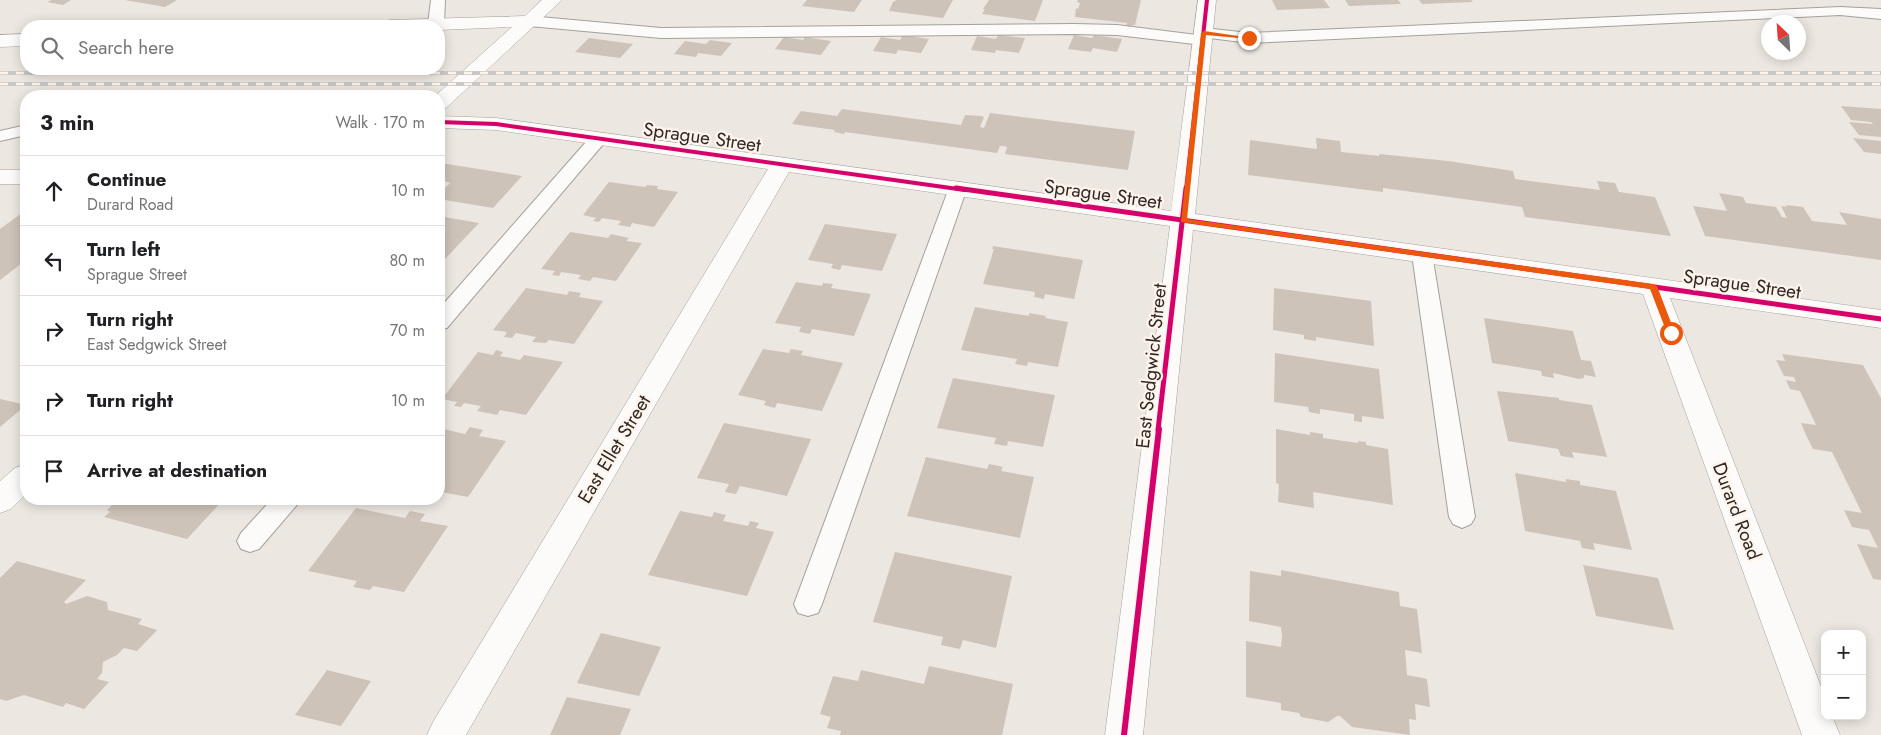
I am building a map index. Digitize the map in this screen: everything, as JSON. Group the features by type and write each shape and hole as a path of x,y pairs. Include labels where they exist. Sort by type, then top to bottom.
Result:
{"street":[{"path":"445,99 553,0"},
{"name":"East Sedgwick Street","path":"1124,735 1207,0"},
{"path":"445,24 529,22"},
{"path":"0,42 20,40"},
{"name":"Sprague Street","path":"445,122 496,124 599,138 1881,319"},
{"name":"East Ellet Street","path":"446,735 782,164"},
{"path":"0,177 20,177"},
{"name":"Durard Road","path":"1653,286 1822,735"},
{"path":"0,500 20,482"}],"lane":[{"path":"436,20 438,0"},
{"path":"529,22 661,34 1074,29 1249,38 1840,11 1881,14"},
{"path":"0,136 20,131"},
{"path":"445,316 599,138"},
{"path":"808,604 958,188"},
{"path":"1422,254 1462,517"},
{"path":"250,541 282,505"}],"building":[{"path":"52,0 71,0 63,5 47,2"},
{"path":"125,0 177,0 165,7"},
{"path":"807,0 862,0 854,12 802,6"},
{"path":"897,0 953,0 943,18 889,11 893,2"},
{"path":"989,0 1043,0 1035,21 982,14"},
{"path":"1078,0 1141,0 1135,25 1132,25 1132,28 1126,27 1127,23 1075,17 1076,8 1078,9 1080,3 1077,2"},
{"path":"1272,0 1324,0 1330,8 1277,10"},
{"path":"1345,0 1398,0 1401,4 1349,6"},
{"path":"1419,0 1471,0 1473,2 1422,4"},
{"path":"903,35 929,39 921,53 898,50 896,54 873,51 881,37 900,40"},
{"path":"998,35 1025,38 1019,53 996,50 995,53 971,50 977,36 996,39"},
{"path":"1074,35 1092,38 1094,35 1122,39 1117,52 1093,48 1091,52 1068,49"},
{"path":"784,37 803,40 805,37 831,41 821,55 775,49"},
{"path":"589,38 633,44 620,58 575,52"},
{"path":"710,40 732,43 721,56 698,53 696,57 674,54 685,41 706,44"},
{"path":"1841,106 1881,109 1881,137 1859,135 1849,122 1873,124 1871,122 1851,120"},
{"path":"842,109 961,125 965,115 981,116 984,117 980,127 984,128 990,113 1135,131 1128,170 1005,154 1007,147 1003,146 1000,146 997,153 845,132 844,134 834,132 835,130 792,124 801,111 837,116"},
{"path":"1316,138 1340,141 1341,152 1448,161 1513,171 1515,179 1600,190 1597,181 1615,183 1619,192 1655,197 1671,236 1525,217 1522,207 1383,188 1383,192 1248,175 1250,140 1317,149"},
{"path":"1853,138 1881,141 1881,154 1864,152"},
{"path":"445,164 522,176 493,208 445,200 445,188 450,183 445,181"},
{"path":"609,182 645,187 647,185 658,186 657,189 678,192 654,227 632,223 630,227 618,225 621,221 602,218 599,222 593,221 596,218 583,215"},
{"path":"1719,193 1743,197 1746,203 1776,207 1782,217 1787,218 1781,206 1803,207 1812,221 1847,225 1839,212 1881,219 1881,260 1705,236 1693,206 1727,211"},
{"path":"20,214 20,265 0,280 0,229"},
{"path":"445,217 479,223 445,259"},
{"path":"825,224 897,234 882,271 842,265 840,270 831,268 833,264 808,260"},
{"path":"570,232 608,238 611,234 629,238 626,241 642,243 616,281 593,277 590,281 578,279 581,275 561,272 559,276 552,275 555,271 541,269"},
{"path":"993,246 1083,260 1074,299 1045,294 1044,299 1034,297 1035,292 983,284 994,249 992,249"},
{"path":"796,282 822,286 823,283 833,284 831,288 871,294 854,336 812,329 810,334 799,332 801,327 775,323"},
{"path":"526,288 567,295 569,291 581,293 579,297 603,301 574,344 549,340 546,343 532,342 536,337 516,333 512,338 504,337 507,332 493,330"},
{"path":"1274,288 1371,301 1374,346 1316,337 1316,341 1304,339 1304,335 1273,330"},
{"path":"975,307 1029,316 1029,313 1068,322 1058,367 1028,362 1027,366 1015,364 1017,359 961,350"},
{"path":"1484,318 1573,331 1581,360 1591,361 1596,377 1584,375 1584,378 1579,379 1553,373 1554,378 1542,376 1541,371 1492,363"},
{"path":"763,349 789,353 791,349 803,351 801,355 843,363 822,411 777,403 775,408 764,405 766,401 738,395"},
{"path":"496,350 503,352 500,356 520,360 524,355 563,362 526,415 500,410 497,415 477,411 481,406 464,403 461,407 454,406 457,402 445,400 445,395 478,352 493,355"},
{"path":"1275,353 1379,369 1384,419 1362,416 1362,422 1354,421 1354,414 1320,409 1320,414 1309,412 1308,407 1274,402"},
{"path":"1782,354 1863,365 1881,398 1881,580 1873,579 1857,544 1878,548 1869,530 1852,527 1844,510 1862,513 1832,452 1813,449 1806,435 1801,423 1816,425 1800,391 1790,389 1786,380 1796,382 1794,377 1784,376 1776,360 1785,361"},
{"path":"953,378 1055,395 1043,447 1008,441 1007,446 994,444 996,438 937,428"},
{"path":"1497,391 1559,398 1559,400 1592,405 1607,457 1572,452 1574,458 1561,456 1558,449 1508,441"},
{"path":"0,399 20,404 20,410 0,427"},
{"path":"724,423 811,439 787,496 740,486 736,494 725,492 729,484 697,478"},
{"path":"470,427 483,430 479,436 506,441 468,497 445,493 445,429 465,434"},
{"path":"1276,429 1310,435 1310,432 1323,434 1323,438 1358,443 1358,441 1366,442 1366,445 1388,449 1393,505 1313,492 1314,508 1278,502"},
{"path":"926,457 987,469 989,464 1003,467 1001,471 1034,477 1020,538 907,516"},
{"path":"1515,473 1566,482 1566,479 1580,481 1580,485 1616,491 1632,550 1593,543 1595,550 1582,548 1580,541 1525,531"},
{"path":"112,505 218,505 187,539 104,517 110,512 107,510"},
{"path":"356,508 405,518 410,511 425,514 420,521 448,526 404,592 373,586 370,590 353,587 357,581 308,571"},
{"path":"680,511 712,517 714,512 726,515 723,521 748,526 750,521 759,523 756,528 774,532 747,596 648,575"},
{"path":"895,552 1012,576 996,648 963,640 960,649 941,645 943,637 873,622"},
{"path":"17,561 86,580 64,602 66,604 87,596 107,602 108,610 142,619 138,624 157,630 137,651 124,648 117,655 103,662 102,673 97,679 109,682 84,709 66,703 63,707 24,695 6,701 0,699 0,578"},
{"path":"1583,565 1658,578 1674,630 1596,616"},
{"path":"1281,570 1399,592 1400,606 1417,609 1422,653 1405,650 1407,675 1427,679 1430,707 1415,704 1416,720 1409,719 1410,735 1352,727 1340,716 1328,722 1301,717 1299,713 1281,710 1281,703 1246,697 1246,641 1281,647 1282,636 1281,627 1249,621 1250,571 1281,576"},
{"path":"601,633 661,647 639,696 577,683"},
{"path":"929,666 1013,684 1002,735 840,735 841,731 827,728 831,717 820,714 833,676 858,681 861,670 924,684"},
{"path":"327,670 371,681 341,726 295,715"},
{"path":"567,697 631,709 620,735 550,735"}],"railway":[{"path":"0,73 20,73"},
{"path":"445,73 1881,73"},
{"path":"0,84 1881,84"}],"cycle path":[{"path":"1124,735 1207,0"},
{"path":"445,122 496,124 599,138 1881,319"}],"route":[{"path":"1249,38 1204,33 1199,61 1183,220 1653,286 1671,333"}]}
